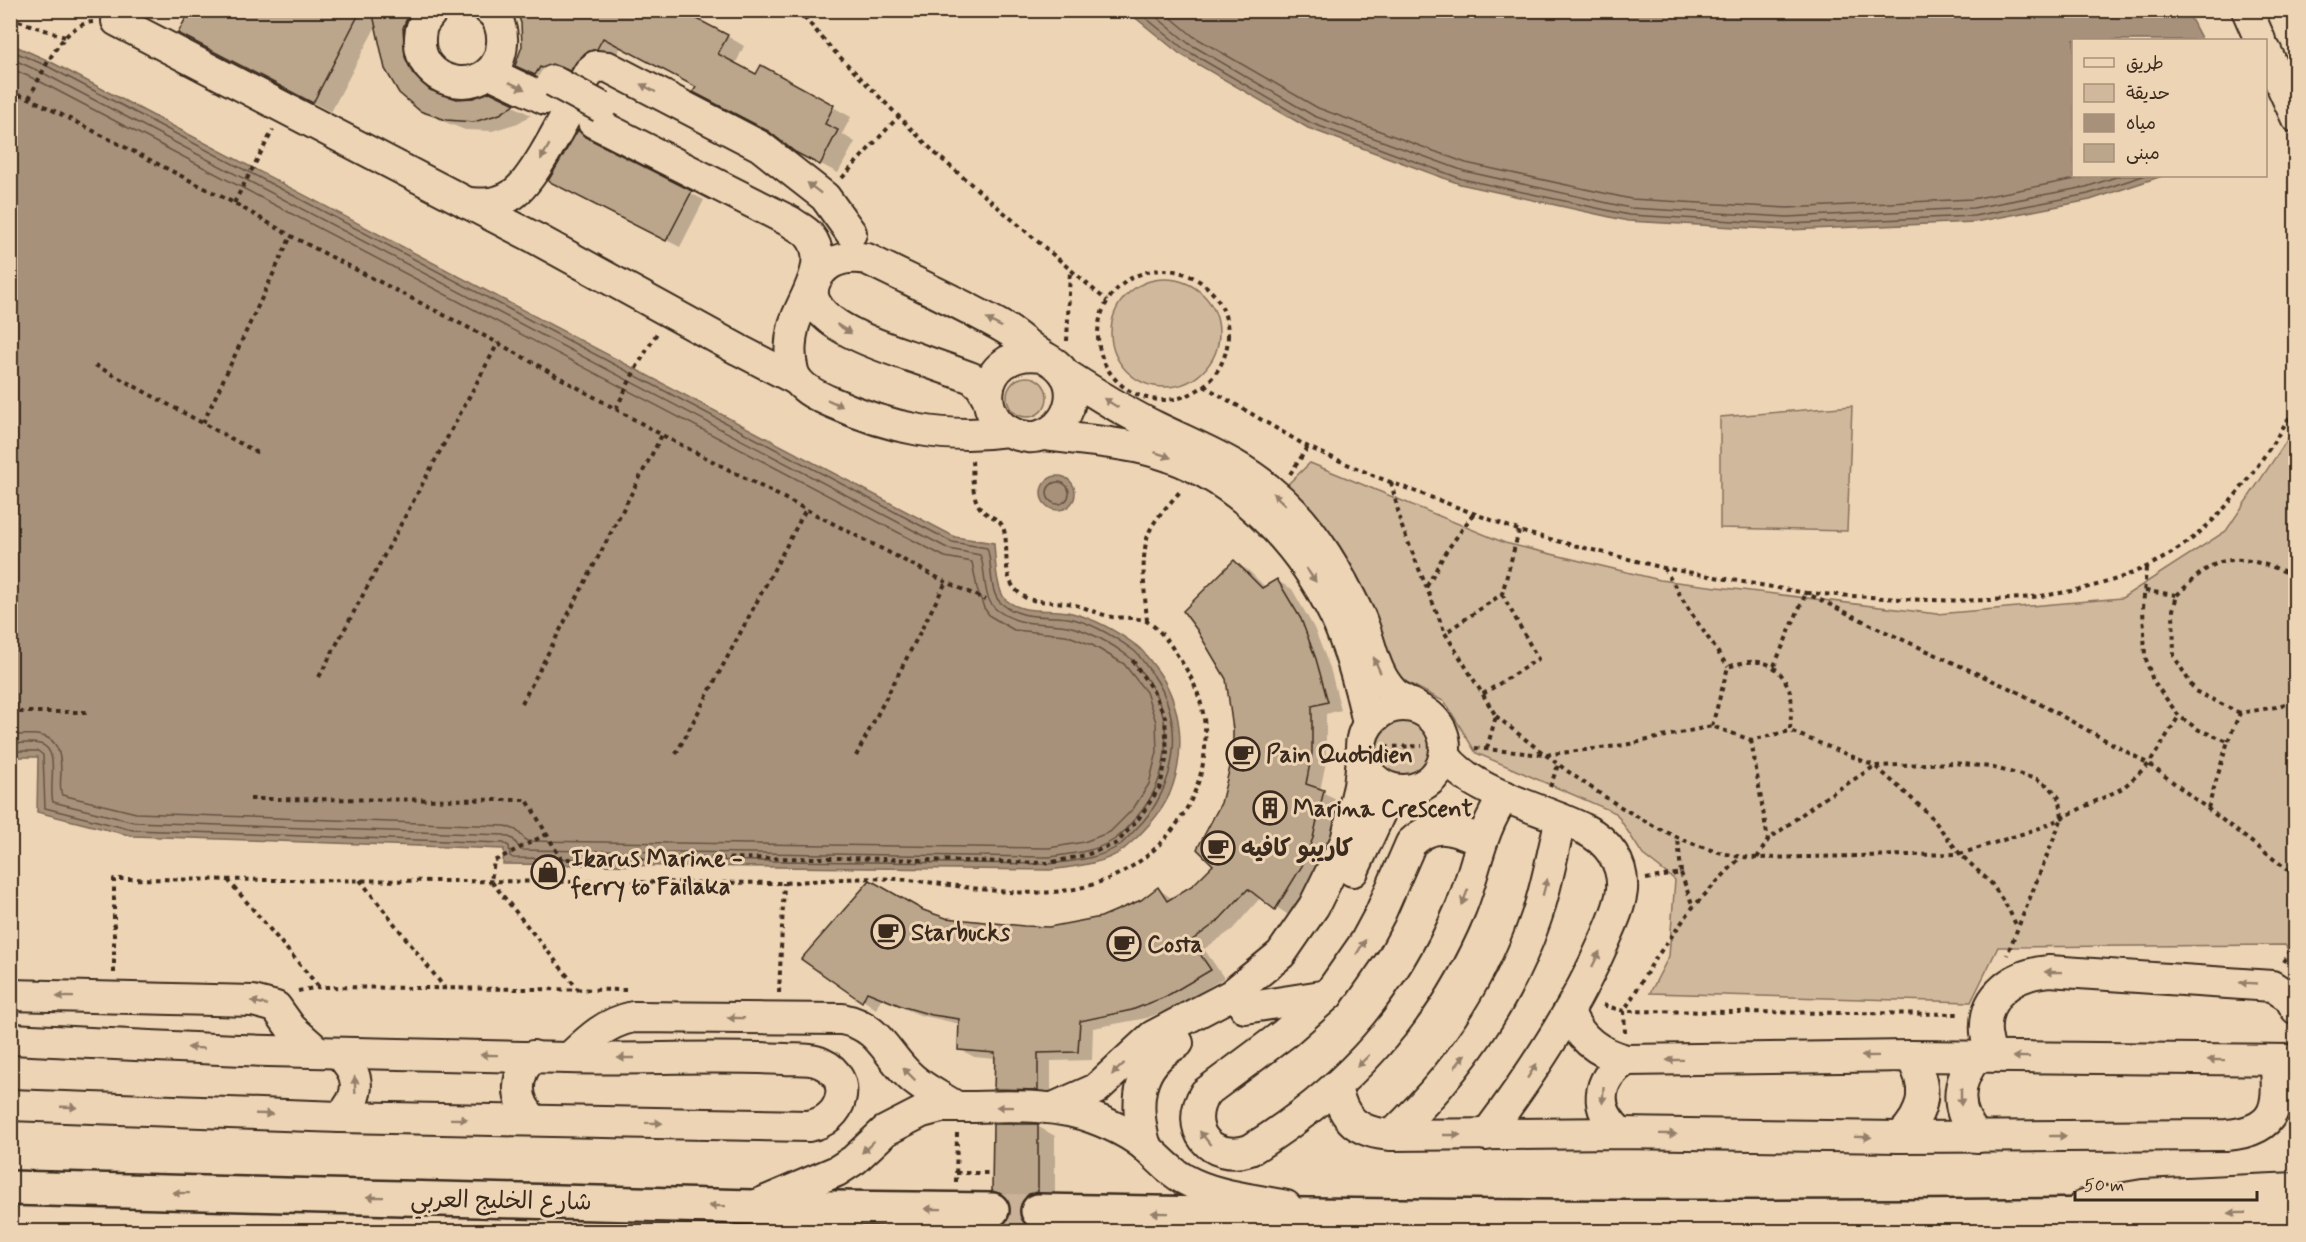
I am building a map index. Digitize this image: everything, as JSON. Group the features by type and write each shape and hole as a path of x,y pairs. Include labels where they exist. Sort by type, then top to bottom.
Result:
{"main road":[{"name":"شارع الخليج العربي","path":"16,1186 752,1207 992,1210"},
{"path":"1038,1211 1333,1216 2010,1217 2295,1212"}],"lane":[{"path":"433,10 421,28 420,50 430,69 448,81 470,83 496,64 503,33 493,13 489,10"},
{"path":"2247,10 2260,39"},
{"path":"117,21 535,238 797,380 821,397 886,424 944,433 1009,431 1032,437 1043,435 1136,447 1158,452 1199,470 1248,502 1273,525 1319,586 1347,648 1368,723"},
{"path":"2267,55 2295,117"},
{"path":"496,64 597,115 791,222 810,236 818,256 812,284 794,325 791,343 793,371 797,380"},
{"path":"535,238 526,213 525,198 530,178 588,72 596,66 608,67 760,146 825,197 851,233 870,249 867,259"},
{"path":"597,115 786,205 851,233"},
{"path":"467,203 495,202 513,195 530,178"},
{"path":"1009,431 995,417 981,386 972,378 858,338 829,319 813,297 812,284 825,266 856,257 867,259 1002,327 1118,407 1248,472 1281,500 1321,547 1338,573 1361,620 1378,669 1393,692 1428,713 1437,722 1443,734 1445,756 1437,773 1422,786 1412,789 1391,789 1378,783 1368,772 1360,748 1362,735 1368,723 1378,713 1403,705 1416,707"},
{"path":"739,350 758,350 776,345 794,325"},
{"path":"988,399 989,385 994,373 1016,356 1029,354 1054,365 1070,388 1071,402 1065,416 1056,427 1043,435"},
{"path":"1445,756 1465,776 1493,818"},
{"path":"1053,1108 1096,1089 1153,1036 1232,995 1281,954 1314,906 1346,841 1359,786 1362,759"},
{"path":"1422,786 1459,796 1493,818"},
{"path":"1146,1147 1138,1113 1143,1082 1149,1067 1173,1045 1245,1008 1310,946 1342,894 1391,789"},
{"path":"1486,1135 1529,1075 1573,1004 1609,932 1619,904 1622,884 1619,865 1613,853 1605,842 1582,828 1554,806 1431,829 1420,834 1411,843 1394,885 1370,933 1328,995 1262,1052 1205,1093 1199,1102 1197,1124 1208,1144 1228,1154 1239,1154 1250,1150 1273,1136 1336,1087 1369,1055 1412,1000 1430,971 1460,909 1493,818"},
{"path":"1392,1135 1419,1110 1450,1074 1489,1021 1507,988 1536,919 1546,883 1554,806"},
{"path":"1984,1056 1989,1014 1996,996 2018,978 2033,972 2049,971 2258,984 2281,990 2289,997 2295,1009"},
{"path":"10,995 253,1001 276,1007 291,1028 328,1053 348,1061 354,1072 355,1097 340,1117"},
{"path":"1245,1008 1328,995"},
{"path":"569,1058 604,1027 613,1022 633,1017 775,1000 863,1026 880,1039 911,1078 957,1107"},
{"path":"1573,1004 1573,1023 1590,1044 1601,1052 1626,1060 1910,1056 2285,1060"},
{"path":"1336,1087 1339,1103 1348,1118 1360,1128 1376,1134 1392,1135 1621,1133 1978,1137 2237,1134 2257,1128 2284,1111 2278,1096 2285,1060 2295,1036"},
{"path":"10,1039 328,1053 810,1060 819,1062 834,1073 839,1081 841,1099 833,1116 817,1125 808,1126 340,1117 10,1105"},
{"path":"533,1056 525,1064 518,1083 521,1104 534,1120"},
{"path":"1900,1137 1913,1123 1921,1105 1921,1079 1910,1056"},
{"path":"1978,1137 1969,1127 1960,1103 1963,1077 1969,1066 1984,1056"},
{"path":"1621,1133 1610,1123 1603,1110 1601,1095 1605,1081 1614,1068 1626,1060"},
{"path":"752,1207 837,1172 854,1160 885,1131 922,1112 941,1107 1053,1108 1093,1118 1130,1136 1146,1147 1170,1170 1199,1186 1333,1216"},
{"path":"2010,1217 2144,1195 2295,1188"}],"path":[{"path":"798,10 830,47 936,154 1107,301"},
{"path":"10,18 65,37"},
{"path":"29,98 65,37 81,23 117,21"},
{"path":"10,93 29,98 234,203 291,236 498,343 662,435 946,582 986,600"},
{"path":"234,203 285,108"},
{"path":"825,197 899,116"},
{"path":"203,423 291,236"},
{"path":"1054,365 1070,269"},
{"path":"1158,270 1179,271 1198,279 1214,293 1224,311 1229,331 1227,352 1218,371 1204,386 1186,396 1167,400 1147,398 1128,390 1113,376 1103,359 1098,340 1099,320 1107,301 1120,285 1138,274 1158,270"},
{"path":"616,409 634,370 671,312"},
{"path":"319,677 498,343"},
{"path":"95,365 260,454"},
{"path":"1204,386 1308,447 1391,482 1519,531 1664,568 1806,593 1937,601 2009,599 2080,589 2146,568 2189,541 2222,510 2269,449 2295,407"},
{"path":"114,998 114,879 784,883 853,878 908,880 1007,892 1053,891 1094,884 1134,866 1168,839 1189,805 1204,762 1206,718 1193,678 1165,637 1147,621 1109,616 1071,604 1026,598 1015,590 1009,579 1004,528 998,519 980,509 975,499 969,434"},
{"path":"522,703 662,435"},
{"path":"1147,621 1144,560 1148,535 1155,523 1199,470"},
{"path":"1391,482 1402,527 1444,633 1496,716 1558,765 1649,823 1678,838 1740,858 1960,854 2043,827 2123,788 2149,764 2179,716"},
{"path":"676,754 806,509"},
{"path":"1427,587 1445,553 1474,513"},
{"path":"1444,633 1502,594 1519,531"},
{"path":"2295,577 2278,568 2248,560 2219,562 2199,575 2176,595 2174,610 2174,656 2195,691 2240,713 2276,707 2295,700"},
{"path":"1664,568 1689,610 1728,667 1712,726"},
{"path":"2146,568 2143,608 2145,656 2152,681 2179,716 2199,730 2228,741"},
{"path":"856,756 946,582"},
{"path":"2145,591 2176,595"},
{"path":"1774,666 1806,593"},
{"path":"1806,593 2020,693 2149,764 2295,876"},
{"path":"1483,694 1538,659 1502,594"},
{"path":"250,799 527,800 561,859 843,858 1048,863 1086,855 1117,843 1139,818 1160,787 1167,755 1165,717 1153,691 1131,658"},
{"path":"1728,667 1744,661 1759,661 1774,666 1790,690 1790,731"},
{"path":"10,712 88,712"},
{"path":"2208,808 2228,741 2240,713"},
{"path":"1487,748 1496,716"},
{"path":"1544,754 1625,745 1712,726 1751,740 1790,731 1875,766 1929,814 1960,854 1991,883 2008,908 2017,928"},
{"path":"1751,740 1768,840"},
{"path":"1756,858 1768,840 1817,803 1875,766 1954,763 1990,767 2037,778 2050,787 2060,799 2062,818 2005,960 2005,987"},
{"path":"1554,806 1558,765"},
{"path":"547,834 494,861 491,881 578,989"},
{"path":"1678,838 1681,873 1693,907"},
{"path":"1626,1060 1624,1011 1655,960 1693,907 1740,858"},
{"path":"1622,884 1681,873"},
{"path":"227,879 319,987"},
{"path":"360,880 445,988"},
{"path":"775,1000 784,883"},
{"path":"297,991 319,987 637,990"},
{"path":"1573,1004 1624,1011 1989,1014"},
{"path":"956,1210 957,1107"},
{"path":"956,1173 992,1173"}],"green space":[{"path":"1165,279 1186,283 1203,295 1215,312 1219,333 1215,354 1203,371 1186,383 1165,387 1144,383 1127,371 1115,354 1111,333 1115,312 1127,295 1144,283"},
{"path":"1027,377 1035,378 1041,383 1046,389 1046,405 1041,411 1035,416 1027,417 1019,416 1013,411 1008,405 1007,397 1008,389 1013,383 1019,378"},
{"path":"1852,406 1847,531 1720,528 1720,417"},
{"path":"2295,428 2295,959 2285,945 1998,947 1971,1002 1650,993 1669,956 1675,880 1643,855 1616,813 1476,753 1445,702 1399,678 1386,658 1359,582 1320,519 1288,484 1310,463 1505,543 1660,580 1937,614 2122,598 2226,531"},
{"path":"1406,721 1417,723 1430,734 1435,750 1433,761 1422,774 1406,779 1395,777 1382,766 1377,750 1379,739 1390,726"}],"water":[{"path":"1127,11 2187,11 2201,39 2072,39 2072,177 2159,177 2090,200 1975,222 1787,230 1628,221 1460,184 1308,128 1180,54"},
{"path":"11,44 49,61 955,537 994,543 998,581 1006,600 1030,610 1072,613 1106,626 1140,648 1164,681 1176,711 1180,744 1175,777 1162,808 1144,830 1117,854 1088,864 1050,870 503,864 504,849 132,836 37,812 38,757 10,757"},
{"path":"1058,476 1070,481 1075,493 1070,505 1058,510 1046,505 1041,493 1046,481"}],"building":[{"path":"190,10 361,10 313,103 178,33"},
{"path":"372,10 410,10 403,28 405,57 413,74 430,90 457,99 473,98 490,92 515,104 500,114 474,122 446,120 420,111 399,93 385,69"},
{"path":"516,10 680,10 728,35 718,54 756,74 761,65 834,105 825,124 838,130 820,165 795,152 768,131 693,92 696,87 603,38 597,49 585,53 570,71 552,64 540,67 535,75 515,66 522,46 521,23"},
{"path":"578,130 585,137 692,191 666,241 548,181"},
{"name":"Marina Crescent","path":"1234,560 1262,588 1277,579 1301,619 1316,659 1328,702 1312,706 1312,753 1306,784 1324,790 1313,838 1302,866 1275,910 1248,889 1217,922 1191,941 1211,970 1165,997 1132,1010 1080,1021 1078,1052 1038,1053 1038,1090 994,1089 995,1053 958,1050 959,1019 932,1015 904,1007 867,992 862,1002 801,959 870,880 923,910 946,918 1049,927 1101,917 1141,900 1158,887 1167,901 1193,885 1213,865 1197,849 1221,803 1233,755 1233,730 1226,679 1183,611"},
{"path":"993,1124 1038,1124 1038,1192 1029,1194 1022,1201 1019,1211 1022,1221 1038,1232 991,1232 991,1229 1001,1227 1008,1220 1011,1211 1008,1200 992,1191"}],"tunnel":[{"path":"992,1210 1038,1211"}],"place":[{"name":"Pain Quotidien","path":"1243,754"},
{"name":"Marina Crescent","path":"1270,808"},
{"name":"كاريبو كافيه","path":"1218,848"},
{"name":"Ikarus Marine - ferry to Failaka","path":"548,872"},
{"name":"Starbucks","path":"888,932"},
{"name":"Costa","path":"1124,944"}]}
